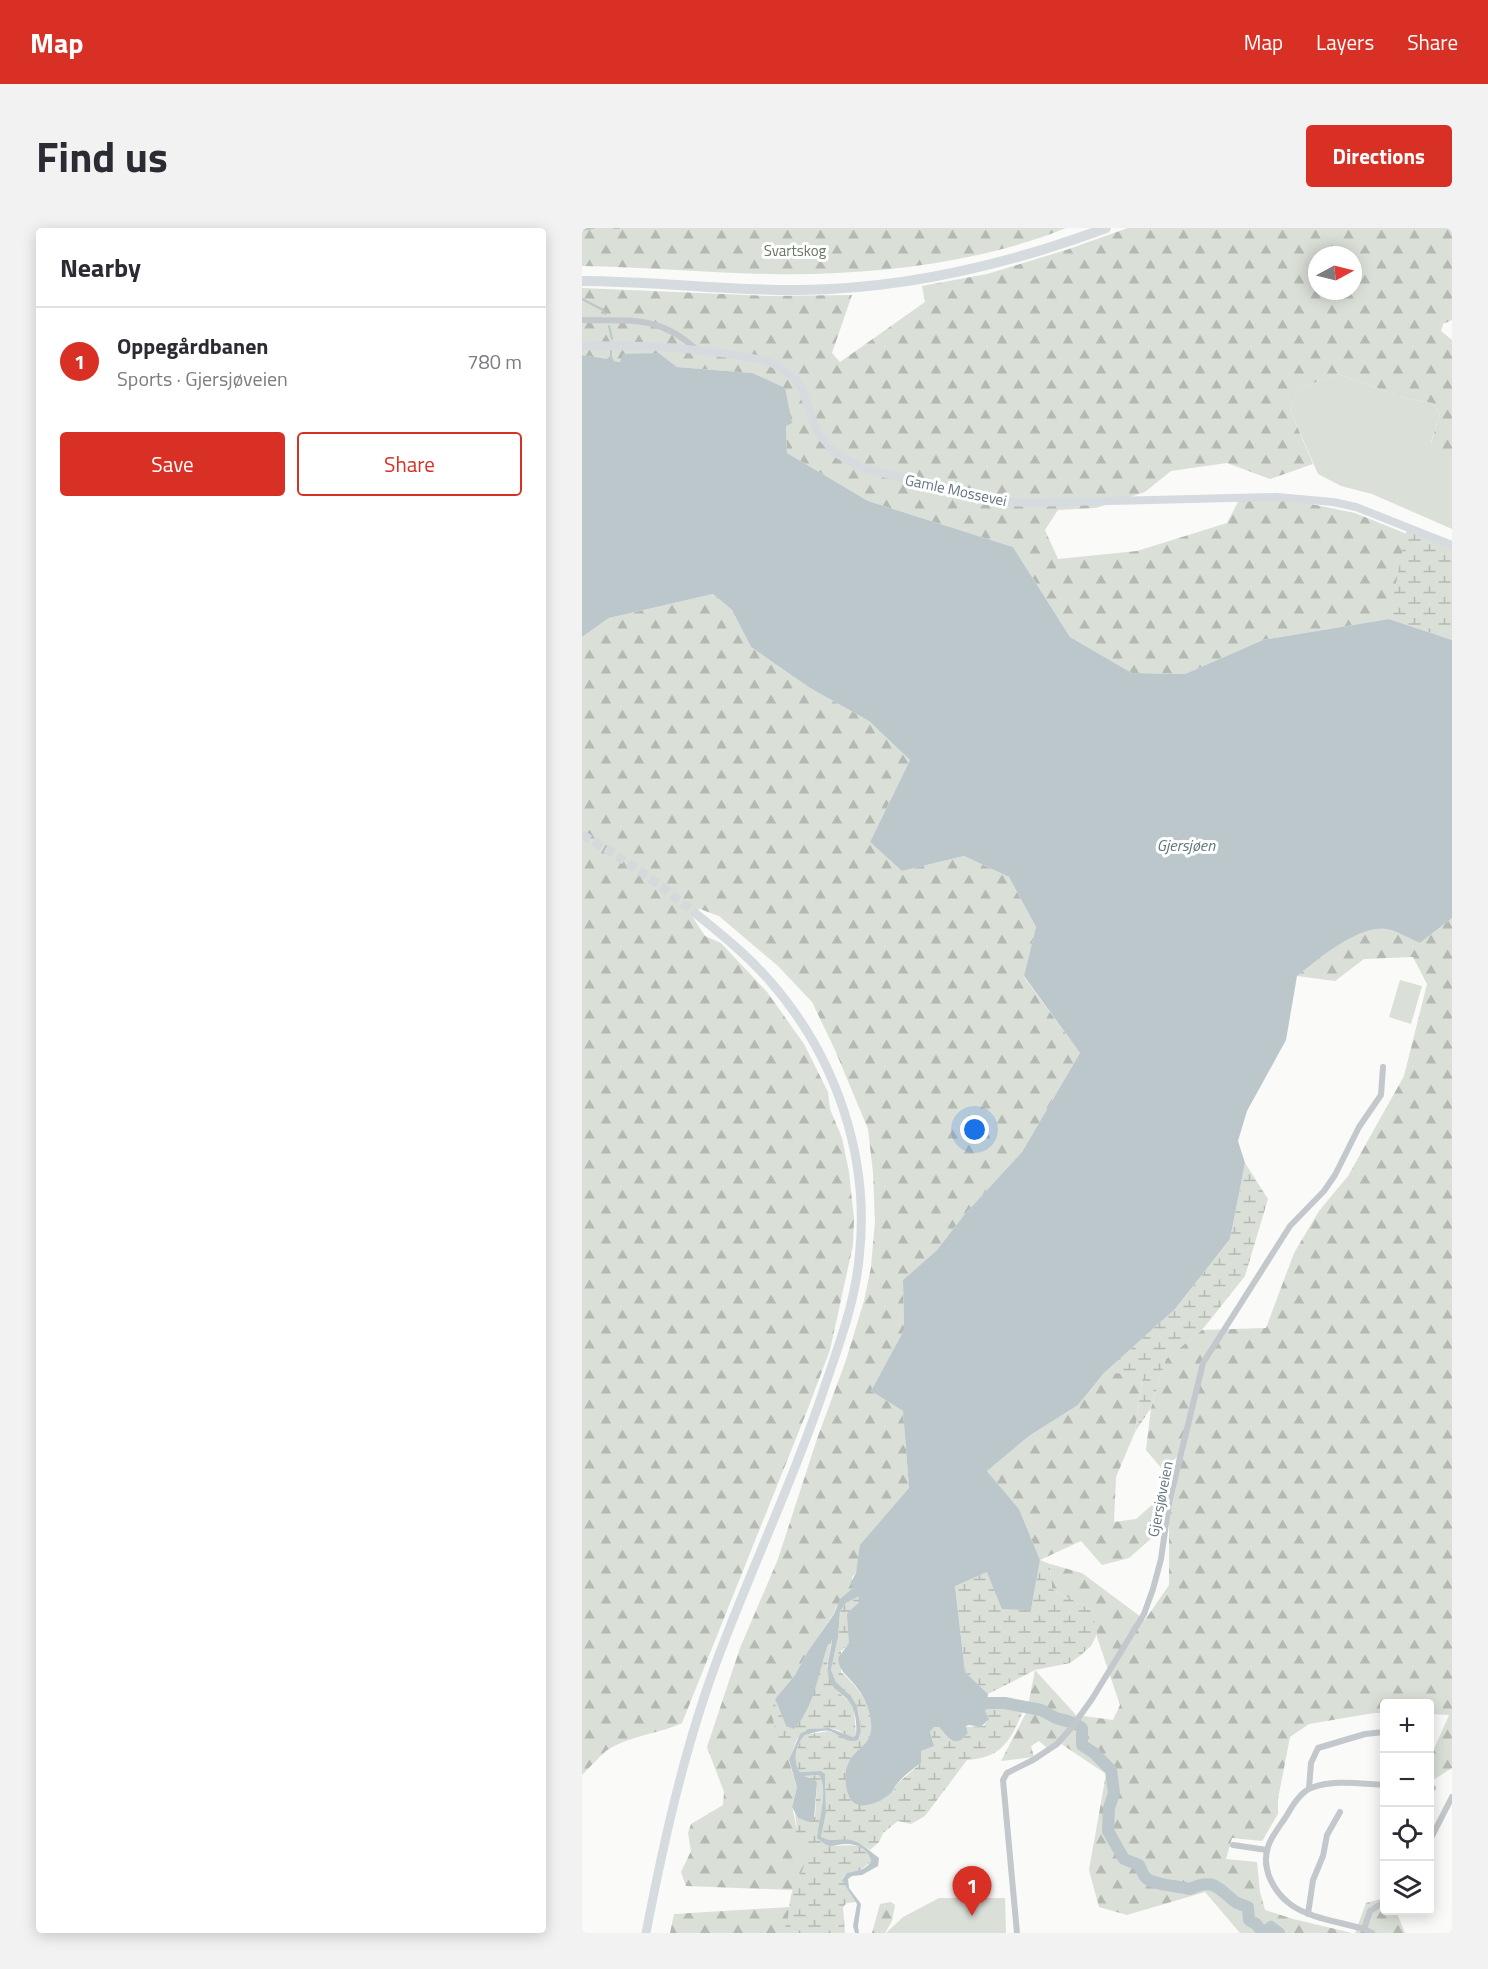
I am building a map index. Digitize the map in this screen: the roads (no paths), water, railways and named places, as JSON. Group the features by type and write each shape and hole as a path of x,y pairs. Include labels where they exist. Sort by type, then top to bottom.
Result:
{"highway":[{"path":"582,276 650,277 799,285 861,282 926,274 970,264 1032,248 1089,228"},
{"path":"582,281 779,290 830,290 881,285 926,279 998,264 1106,228"}],"main road":[{"name":"Gamle Mossevei","path":"582,345 630,345 764,360 788,372 802,390 812,421 824,442 847,461 874,471 1004,502 1277,497 1322,500 1356,507 1452,545"},
{"path":"646,1933 667,1828 703,1704 723,1644 784,1498 823,1394 853,1295 861,1237 860,1192 851,1138 839,1095 819,1051 791,1007 768,979 737,948 695,913"}],"street":[{"path":"582,320 638,321 662,326 685,339 698,351"},
{"name":"Gjersjøveien","path":"1017,1933 1003,1780 1007,1773 1057,1744 1074,1724 1144,1614 1154,1589 1169,1503 1203,1363 1290,1226 1324,1191 1335,1175 1359,1127 1381,1095 1383,1067"},
{"path":"1309,1788 1311,1763 1318,1748 1365,1734 1380,1732"},
{"path":"1372,1933 1308,1914 1290,1905 1271,1883 1266,1861 1268,1845 1293,1805 1309,1788 1345,1783 1380,1785"},
{"path":"1434,1832 1452,1797"},
{"path":"1308,1914 1313,1880 1323,1856 1327,1835 1340,1812"},
{"path":"1233,1845 1267,1850"},
{"path":"1364,1929 1370,1911 1380,1905"}],"water":[{"name":"Gjersjøen","path":"659,353 677,367 752,373 785,388 792,423 786,426 787,453 868,501 1013,547 1070,637 1132,673 1185,674 1263,640 1389,619 1452,640 1452,918 1420,943 1386,929 1374,929 1363,933 1338,945 1297,976 1286,1040 1247,1111 1238,1141 1245,1163 1230,1239 1175,1309 1104,1373 1078,1405 1029,1436 987,1471 1019,1509 1040,1560 1031,1610 1002,1609 987,1572 955,1586 965,1672 988,1694 987,1702 983,1703 990,1706 985,1711 989,1719 981,1727 966,1726 968,1733 956,1742 939,1727 934,1727 930,1732 934,1746 921,1751 921,1763 902,1778 888,1796 863,1805 852,1801 849,1796 846,1775 851,1758 870,1736 870,1717 868,1706 841,1669 838,1658 849,1643 847,1614 859,1602 859,1596 846,1603 840,1612 838,1637 831,1670 836,1682 851,1696 857,1706 861,1730 858,1740 854,1741 827,1731 805,1735 797,1748 796,1763 800,1772 821,1771 825,1774 826,1813 821,1837 829,1840 855,1841 879,1858 878,1866 862,1875 848,1879 849,1888 861,1904 859,1933 855,1933 853,1926 857,1904 842,1880 847,1873 869,1865 871,1862 868,1854 862,1848 854,1845 830,1846 817,1838 823,1797 819,1775 804,1776 817,1783 814,1819 809,1822 798,1818 792,1807 797,1787 789,1760 800,1734 808,1729 829,1728 853,1737 856,1735 854,1711 829,1678 828,1663 832,1640 828,1645 807,1710 794,1729 786,1726 775,1699 795,1675 808,1651 834,1614 840,1599 853,1588 851,1582 856,1573 860,1545 909,1488 903,1411 871,1391 904,1330 903,1280 937,1250 964,1215 1022,1152 1080,1053 1024,976 1036,927 1009,877 964,856 902,871 870,842 910,760 869,721 810,688 751,647 732,610 713,594 609,618 582,637 582,355 607,359 611,355 614,361 620,362 623,354"}],"waterway":[{"path":"582,230 593,228"},
{"path":"614,228 619,228"},
{"path":"582,299 603,310 605,314"},
{"path":"609,326 612,339"},
{"path":"983,1703 1005,1703 1041,1710 1082,1728 1082,1745 1111,1770 1114,1793 1109,1808 1108,1831 1124,1859 1139,1865 1146,1878 1155,1882 1190,1889 1204,1884 1219,1888 1236,1902 1248,1907 1249,1920 1256,1924 1263,1933 1271,1927 1279,1933"}],"tunnel":[{"path":"582,835 627,862 695,913"}],"place":[{"name":"Oppegårdbanen","path":"972,1916"}],"park label":[{"name":"Svartskog","path":"795,250"}]}
